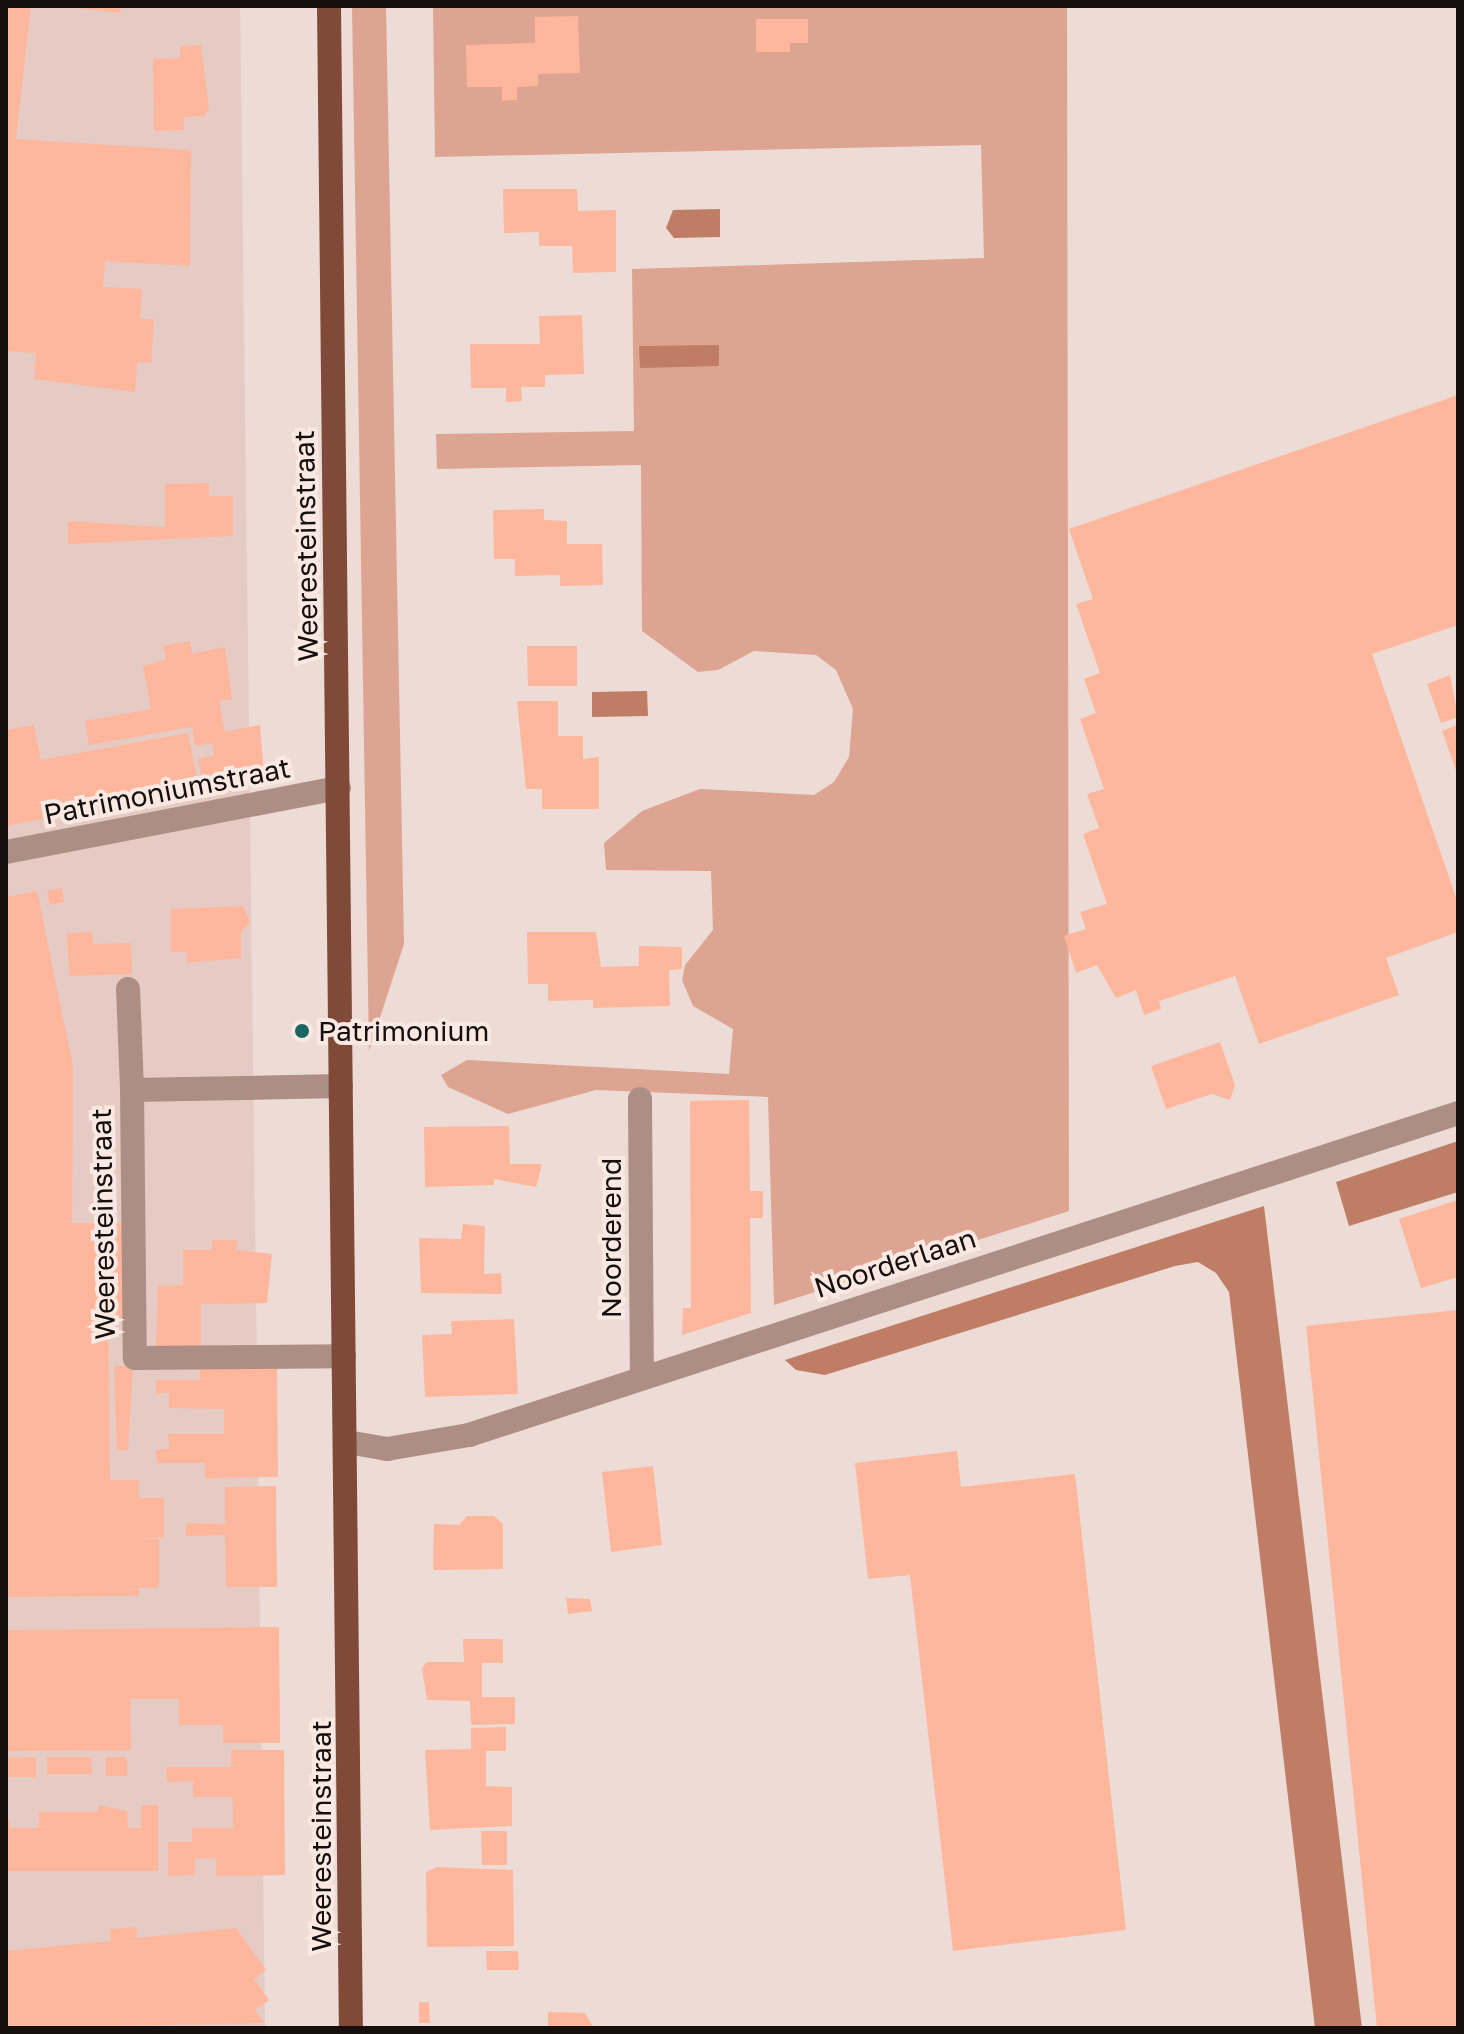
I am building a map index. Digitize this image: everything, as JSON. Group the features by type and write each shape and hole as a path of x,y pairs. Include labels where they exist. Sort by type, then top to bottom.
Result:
{"main road":[{"name":"Weeresteinstraat","path":"329,6 351,2028"}],"street":[{"name":"Patrimoniumstraat","path":"6,852 339,788"},
{"path":"128,989 132,1090"},
{"name":"Weeresteinstraat","path":"341,1086 132,1090 135,1358 344,1356"},
{"name":"Noorderend","path":"640,1099 642,1377"},
{"name":"Noorderlaan","path":"347,1442 387,1449 469,1435 1458,1113"}],"shaded area":[{"path":"6,6 240,6 265,2028 6,2028"},
{"path":"352,6 386,6 404,944 369,1051"},
{"path":"433,6 1067,6 1069,1211 774,1305 768,1097 596,1090 508,1114 448,1087 441,1075 467,1060 729,1074 733,1029 693,1006 682,980 685,965 713,930 711,871 606,870 604,843 642,811 700,789 814,795 834,782 849,757 853,709 836,670 816,655 754,651 718,670 698,672 642,631 641,465 437,469 436,434 634,431 632,269 984,258 981,145 435,157"},
{"path":"720,209 720,237 674,238 666,228 673,210"},
{"path":"719,345 719,366 640,368 639,346"},
{"path":"647,691 648,716 592,717 592,692"},
{"path":"1458,1141 1458,1192 1349,1226 1336,1182"},
{"path":"1264,1206 1362,2028 1315,2028 1229,1292 1216,1273 1198,1262 1175,1266 825,1375 796,1370 785,1360"}],"building":[{"path":"6,6 31,6 16,139 191,150 190,266 105,261 103,287 142,289 140,319 154,319 151,363 137,362 135,392 34,379 36,353 6,351"},
{"path":"62,6 121,6 120,13"},
{"path":"578,16 580,73 538,74 538,86 517,87 517,100 502,101 502,87 467,87 466,45 535,43 535,17"},
{"path":"756,19 808,19 808,43 790,43 790,52 756,52"},
{"path":"201,45 209,108 204,116 184,117 184,130 154,131 153,59 180,58 180,46"},
{"path":"503,189 577,189 578,211 616,210 616,272 573,273 572,246 539,246 539,232 504,233"},
{"path":"582,315 584,374 545,375 545,387 521,387 522,401 506,402 506,388 471,388 470,344 540,344 539,316"},
{"path":"1458,395 1458,625 1372,654 1458,903 1458,932 1386,958 1399,995 1259,1044 1235,976 1159,1001 1161,1009 1144,1015 1136,990 1116,998 1097,965 1076,973 1064,936 1086,929 1080,912 1107,904 1083,834 1099,828 1087,794 1104,789 1080,719 1096,713 1084,679 1100,673 1076,604 1093,599 1069,529"},
{"path":"209,483 209,496 233,496 233,536 68,544 68,521 165,527 165,484"},
{"path":"544,509 544,520 567,521 567,544 602,544 603,585 560,586 560,575 515,576 515,559 494,559 493,510"},
{"path":"190,641 192,654 225,647 232,699 219,701 225,732 260,725 264,774 204,788 198,759 214,755 212,743 195,746 192,727 89,745 85,721 151,709 143,666 166,659 163,646"},
{"path":"527,646 577,646 577,686 528,686"},
{"path":"1450,675 1458,717 1441,723 1427,684"},
{"path":"517,701 558,701 558,736 583,736 583,759 599,757 599,809 542,809 542,789 526,789"},
{"path":"34,725 41,760 188,733 199,789 6,826 6,730"},
{"path":"1458,725 1458,776 1442,731"},
{"path":"62,888 64,902 50,905 47,891"},
{"path":"37,891 73,1066 72,1223 122,1223 128,1320 108,1320 110,1480 139,1480 139,1498 164,1498 164,1537 138,1539 159,1539 159,1588 139,1588 139,1596 6,1597 6,897"},
{"path":"243,906 250,922 241,931 241,958 187,963 187,952 171,952 171,909"},
{"path":"92,932 93,944 131,943 132,974 69,976 67,933"},
{"path":"527,932 596,932 601,967 639,966 639,946 682,947 682,969 669,970 670,1006 593,1008 593,1000 548,1001 548,984 528,984"},
{"path":"1220,1042 1235,1085 1230,1100 1212,1094 1166,1109 1151,1066"},
{"path":"749,1100 750,1191 763,1191 763,1218 750,1218 751,1313 682,1335 683,1308 691,1308 690,1101"},
{"path":"509,1126 510,1164 542,1164 536,1187 494,1179 494,1185 425,1187 424,1127"},
{"path":"1458,1200 1458,1277 1421,1288 1399,1219"},
{"path":"463,1224 485,1226 484,1274 501,1273 502,1294 421,1293 419,1238 461,1239"},
{"path":"212,1240 237,1240 237,1250 272,1254 267,1303 201,1304 201,1350 156,1350 158,1286 183,1285 183,1250 212,1250"},
{"path":"1458,1310 1458,2028 1377,2028 1306,1326"},
{"path":"514,1319 518,1394 425,1397 422,1335 452,1334 451,1321"},
{"path":"277,1365 278,1477 205,1478 205,1463 157,1463 156,1449 169,1449 168,1434 224,1434 224,1409 169,1408 169,1393 156,1393 156,1380 200,1380 200,1366"},
{"path":"114,1366 133,1366 128,1450 117,1450"},
{"path":"957,1451 961,1487 1075,1474 1126,1930 953,1951 910,1575 868,1579 855,1463"},
{"path":"653,1466 662,1545 611,1552 602,1472"},
{"path":"276,1486 277,1587 226,1587 225,1535 186,1536 186,1523 225,1524 225,1487"},
{"path":"467,1516 494,1516 503,1524 503,1569 433,1570 434,1524 459,1525"},
{"path":"566,1598 590,1599 592,1611 568,1614"},
{"path":"279,1627 280,1743 223,1743 223,1725 179,1725 179,1699 130,1699 131,1750 6,1751 6,1630"},
{"path":"463,1639 503,1639 503,1663 482,1663 482,1697 515,1697 515,1724 471,1725 470,1701 427,1700 422,1668 427,1662 464,1662"},
{"path":"506,1727 506,1751 486,1751 486,1786 512,1787 512,1826 430,1830 425,1750 471,1749 471,1728"},
{"path":"231,1750 284,1750 285,1875 216,1876 216,1858 195,1859 195,1875 168,1876 168,1842 192,1842 192,1828 233,1828 233,1812 232,1797 193,1797 193,1781 167,1782 166,1767 231,1767"},
{"path":"36,1757 36,1777 6,1777 6,1758"},
{"path":"47,1757 91,1757 92,1774 47,1774"},
{"path":"106,1757 127,1757 127,1776 106,1776"},
{"path":"98,1805 127,1811 128,1828 141,1828 141,1805 158,1805 158,1871 6,1871 6,1812 11,1828 39,1828 39,1812 98,1812"},
{"path":"481,1831 507,1831 507,1865 482,1865"},
{"path":"437,1867 513,1870 514,1946 427,1947 426,1872"},
{"path":"136,1927 137,1938 236,1928 266,1970 254,1979 269,2000 255,2010 264,2023 6,2028 6,1951 111,1941 110,1929"},
{"path":"486,1951 518,1951 519,1970 487,1970"},
{"path":"419,2002 429,2002 430,2023 419,2023"},
{"path":"548,2012 585,2013 594,2028 548,2028"}],"place":[{"name":"Patrimonium","path":"302,1031"}]}
